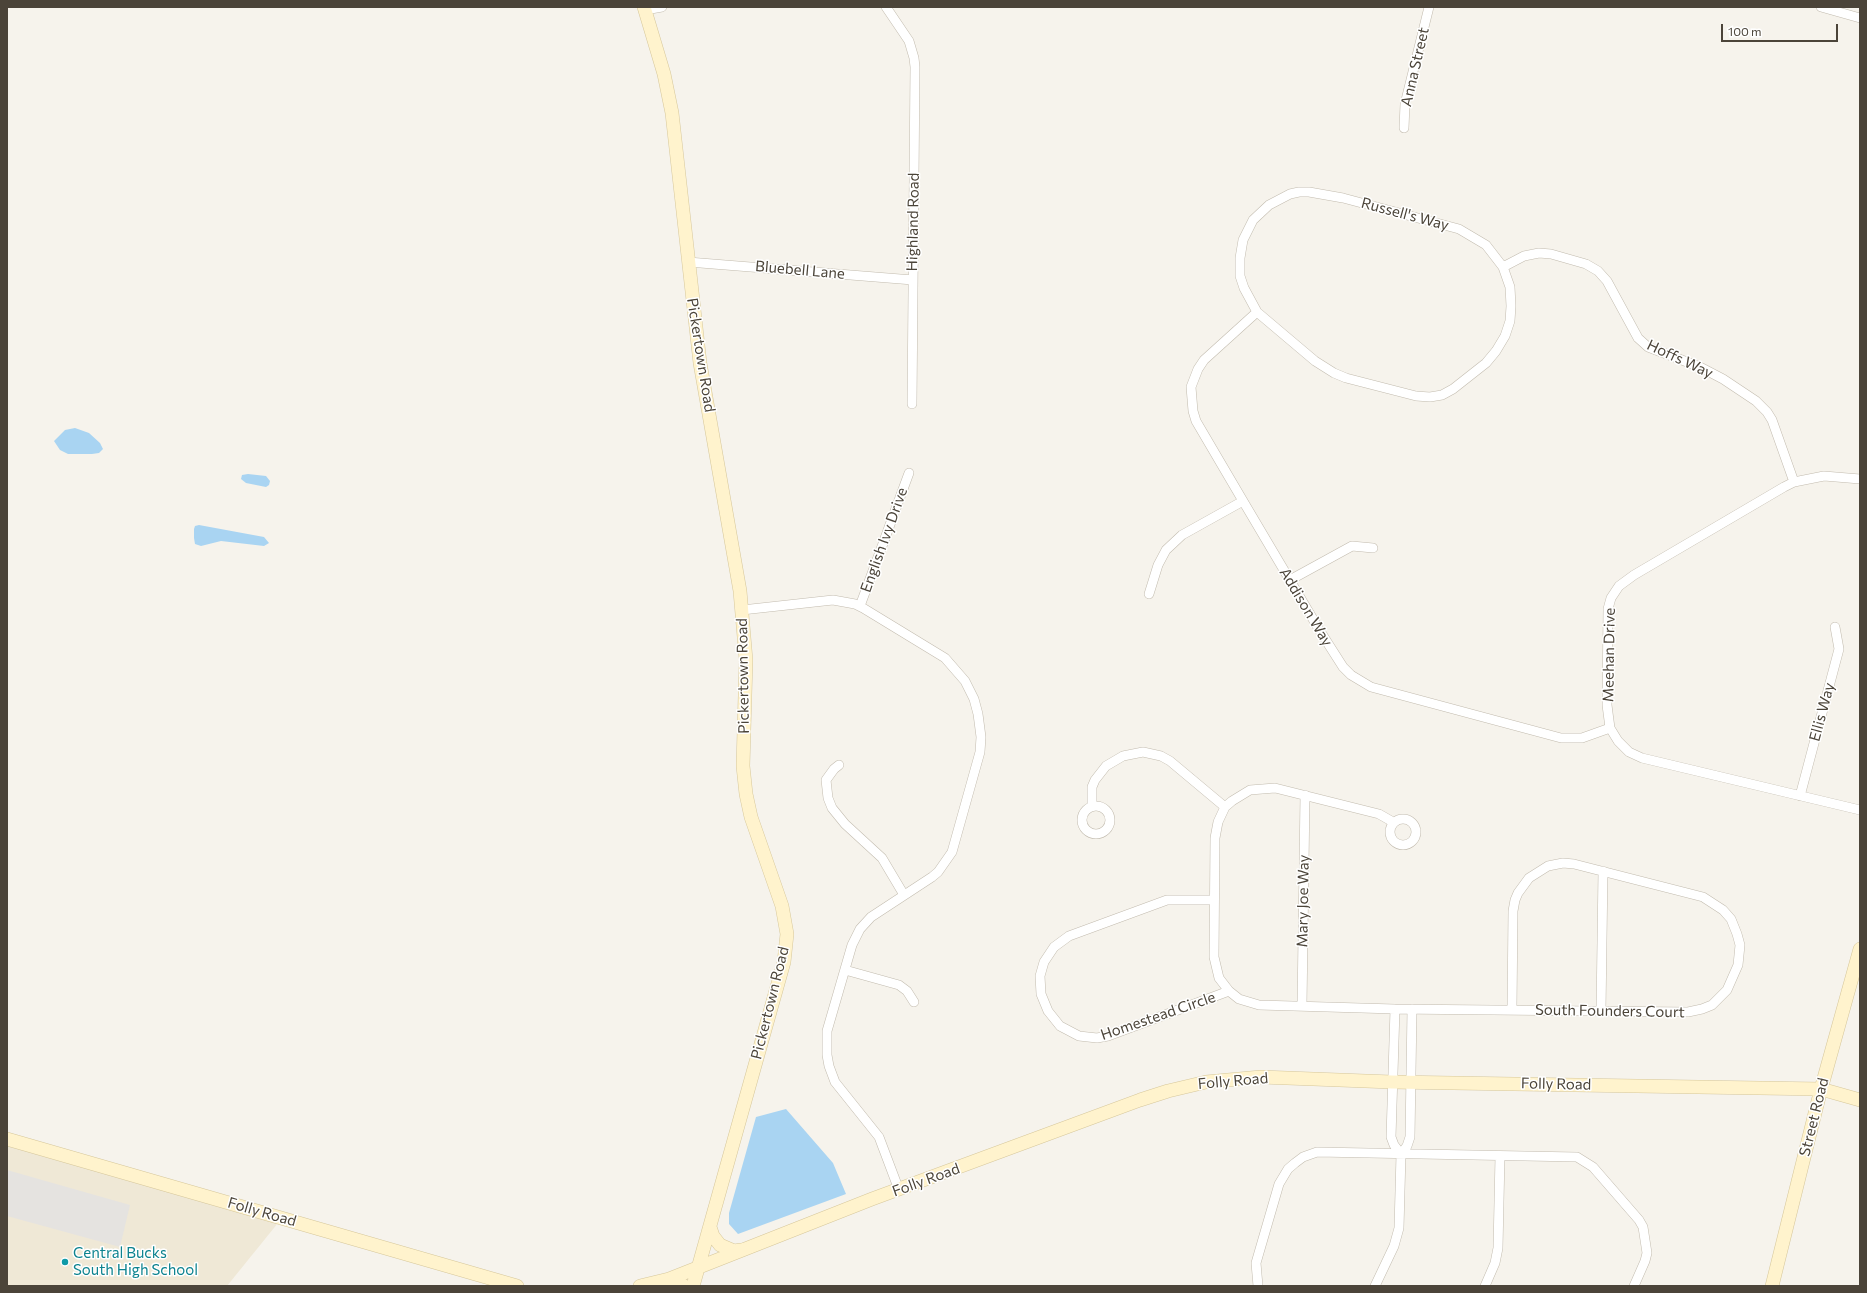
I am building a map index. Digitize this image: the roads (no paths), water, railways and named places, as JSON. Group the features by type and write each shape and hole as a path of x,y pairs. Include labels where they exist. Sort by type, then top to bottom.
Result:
{"street":[{"path":"645,8 662,7"},
{"name":"Highland Road","path":"886,7 909,41 915,67 912,404"},
{"name":"Anna Street","path":"1404,128 1405,104 1429,7"},
{"path":"1821,7 1860,18"},
{"name":"Pickertown Road","path":"645,8 664,74 672,114 700,363 742,610 746,660 743,766 746,794 751,817 782,906 787,934 784,962 693,1286"},
{"name":"Russell's Way","path":"1299,192 1309,192 1343,198 1459,229 1486,244 1503,267 1510,287 1511,298 1510,317 1505,336 1496,351 1471,376 1442,395 1430,397 1416,396 1346,378 1334,373 1315,361 1257,312 1244,288 1240,276 1240,258 1243,240 1253,220 1269,205 1290,194 1299,192"},
{"name":"Hoffs Way","path":"1503,267 1524,256 1538,253 1551,254 1586,264 1598,271 1607,281 1638,338 1648,347 1700,367 1723,379 1756,401 1767,412 1772,420 1794,482"},
{"name":"Bluebell Lane","path":"688,262 913,280"},
{"name":"Addison Way","path":"1257,312 1204,360 1198,369 1191,387 1191,399 1196,421 1243,502 1343,667 1351,675 1371,687 1562,738 1582,738 1610,728"},
{"name":"English Ivy Drive","path":"860,606 909,473"},
{"name":"Meehan Drive","path":"1860,479 1824,476 1794,482 1634,575 1620,586 1611,598 1608,609 1607,705 1610,728 1618,741 1628,752 1642,758 1860,810"},
{"path":"1149,594 1158,565 1166,550 1182,535 1243,502"},
{"path":"1290,580 1352,546 1373,548"},
{"path":"742,610 833,600 860,606 945,658 965,681 974,699 981,727 980,752 952,852 938,872 871,917 865,923 852,945 827,1031 829,1066 835,1082 879,1137 899,1190"},
{"name":"Ellis Way","path":"1800,796 1839,649 1835,627"},
{"path":"1092,805 1092,787 1095,780 1106,766 1123,756 1144,752 1161,756 1170,761 1225,807"},
{"path":"839,766 834,769 826,780 828,798 832,808 845,824 882,858 904,895"},
{"path":"1229,991 1219,978 1215,968 1214,957 1215,833 1225,807 1250,790 1275,788 1379,814 1393,822"},
{"name":"Mary Joe Way","path":"1302,1006 1305,795"},
{"name":"South Founders Court","path":"1229,991 1239,999 1259,1005 1395,1009 1688,1012 1712,1005 1727,990 1738,965 1740,953 1740,946 1735,926 1723,910 1714,902 1703,897 1574,864 1556,864 1538,871 1524,884 1518,893 1513,911 1512,1010"},
{"path":"1601,1011 1603,871"},
{"name":"Homestead Circle","path":"1214,900 1167,900 1069,936 1054,947 1044,962 1040,976 1041,994 1048,1011 1060,1026 1079,1036 1097,1038 1108,1036 1229,991"},
{"name":"Street Road","path":"1772,1286 1821,1089 1860,949"},
{"path":"844,970 899,985 907,991 914,1002"},
{"path":"1395,1009 1392,1082 1392,1137 1394,1145 1401,1154"},
{"path":"1375,1286 1394,1246 1399,1228 1401,1154 1407,1146 1410,1137 1412,1009"},
{"name":"Folly Road","path":"640,1286 669,1278 1140,1100 1186,1085 1232,1078 1261,1077 1392,1082 1821,1089 1860,1100"},
{"name":"Folly Road","path":"7,1140 517,1286"},
{"path":"1258,1286 1256,1263 1279,1184 1291,1166 1303,1158 1318,1152 1577,1157 1594,1167 1639,1220 1643,1227 1647,1253 1634,1286"},
{"path":"1485,1286 1495,1263 1498,1248 1500,1156"},
{"path":"710,1227 713,1236 720,1244 734,1251 742,1250"},
{"path":"669,1278 676,1280 684,1286"}],"water":[{"path":"75,428 89,433 100,443 103,449 99,453 92,454 68,454 60,450 54,441 65,430"},
{"path":"248,474 266,476 270,481 269,485 266,487 246,483 241,479 242,475"},
{"path":"199,525 264,537 269,543 264,546 221,541 201,546 195,544 194,538 195,526"},
{"path":"786,1109 833,1163 846,1194 738,1234 729,1224 729,1213 756,1117"}],"place":[{"name":"Central Bucks South High School","path":"65,1262"}]}
